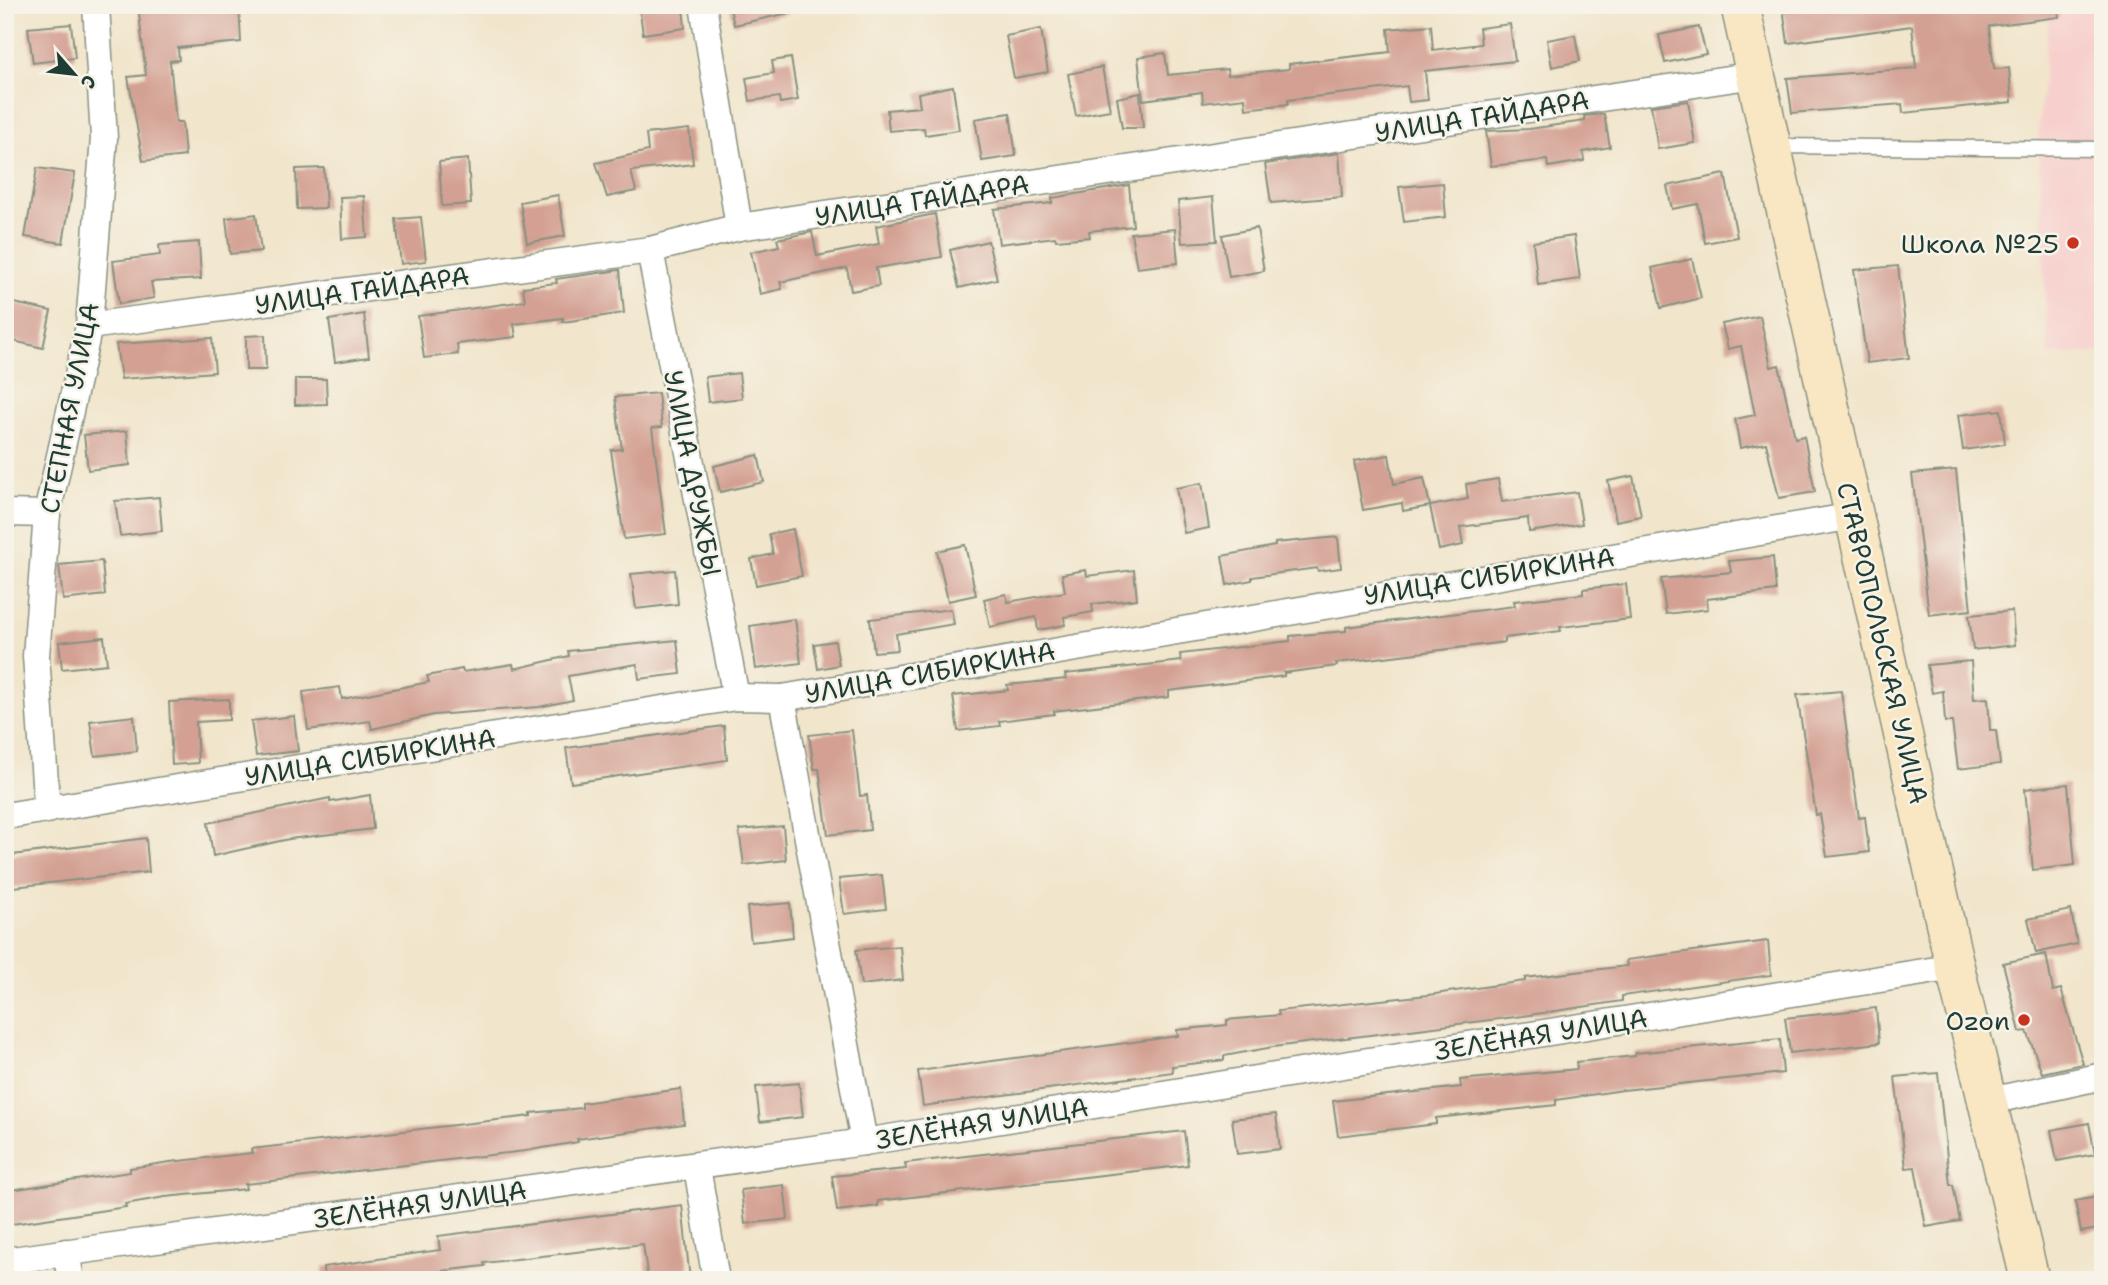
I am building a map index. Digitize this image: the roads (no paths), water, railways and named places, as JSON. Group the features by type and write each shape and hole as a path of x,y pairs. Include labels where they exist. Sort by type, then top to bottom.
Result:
{"main road":[{"name":"СТАВРОПОЛЬСКАЯ УЛИЦА","path":"1740,5 1955,967 2030,1280"}],"street":[{"name":"СТЕПНАЯ УЛИЦА","path":"47,810 36,656 47,513 89,326 104,138 96,5"},
{"path":"703,5 739,227"},
{"name":"УЛИЦА ГАЙДАРА","path":"89,326 650,250 739,227 1755,75"},
{"name":"УЛИЦА ДРУЖБЫ","path":"650,250 736,697"},
{"path":"5,513 47,513"},
{"name":"УЛИЦА СИБИРКИНА","path":"5,816 736,697 782,698 1854,516"},
{"path":"782,698 864,1142"},
{"name":"ЗЕЛЁНАЯ УЛИЦА","path":"5,1261 864,1142 1955,967"},
{"path":"1986,1102 2103,1076"},
{"path":"697,1167 716,1280"},
{"path":"66,1252 71,1280"}],"lane":[{"path":"1771,146 2103,149"}],"place":[{"name":"Школа №25","path":"2073,243"},
{"name":"Ozon","path":"2024,1020"}]}
